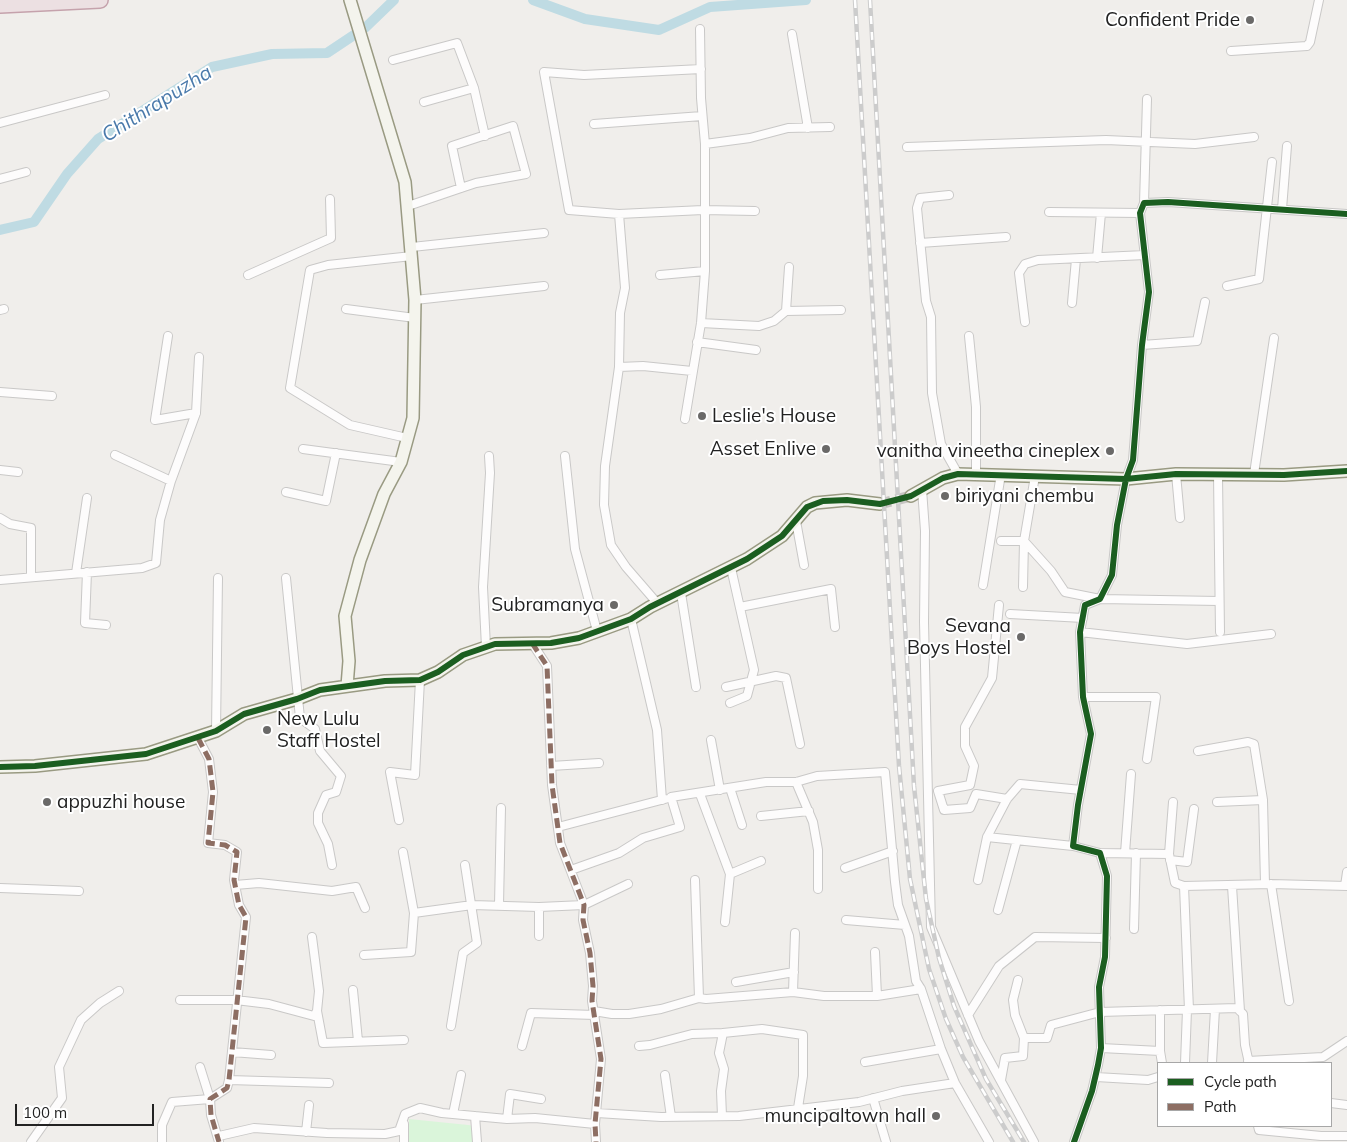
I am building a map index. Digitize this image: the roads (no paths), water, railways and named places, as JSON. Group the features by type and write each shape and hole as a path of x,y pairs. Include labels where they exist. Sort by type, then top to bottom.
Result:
{"highway":[{"path":"0,6 92,0"}],"street":[{"path":"347,686 348,661 345,616 360,560 384,494 401,462 413,418 415,318 408,206 400,161 350,0"},
{"path":"1231,51 1307,46 1310,42 1319,0"},
{"path":"685,419 701,324 704,271 705,144 702,116 700,29"},
{"path":"792,34 808,128"},
{"path":"393,60 457,43 474,88 485,136"},
{"path":"701,70 584,75 544,72 569,210 619,214 704,210 755,211"},
{"path":"424,102 474,88"},
{"path":"0,123 105,95"},
{"path":"1074,846 1091,734 1083,697 1080,632 1085,605 1100,599 1112,575 1117,525 1126,480 1133,460 1142,345 1149,292 1140,213 1144,203 1146,99"},
{"path":"594,124 702,116"},
{"path":"408,206 462,188 526,174 513,126 452,146 462,188"},
{"path":"705,144 750,138 788,128 830,128"},
{"path":"907,147 1106,140 1195,144 1254,137"},
{"path":"1282,209 1286,146"},
{"path":"1227,286 1259,279 1272,162"},
{"path":"0,179 26,172"},
{"path":"949,195 919,199 917,208 926,301 931,317 930,368 938,426 941,444 958,474"},
{"path":"248,275 331,238 330,199"},
{"path":"1144,203 1168,202 1347,214"},
{"path":"1049,212 1140,213"},
{"path":"1097,258 1101,213"},
{"path":"619,214 625,288 620,313 619,367 604,466 604,505 611,545 626,567 658,604"},
{"path":"407,438 350,424 290,388 310,270 412,251 544,233"},
{"path":"920,243 1006,237"},
{"path":"1025,322 1019,273 1025,264 1038,260 1076,260 1145,254"},
{"path":"1072,303 1076,260"},
{"path":"786,311 789,267"},
{"path":"660,275 704,271"},
{"path":"415,300 544,286"},
{"path":"1142,345 1197,341 1205,302"},
{"path":"346,309 415,318"},
{"path":"701,324 759,326 770,323 786,311 841,310"},
{"path":"168,336 155,420 196,413"},
{"path":"969,336 976,407 976,475"},
{"path":"1254,474 1274,338"},
{"path":"697,342 756,350"},
{"path":"0,580 76,572 142,568 156,563 160,520 171,481 196,413 199,379 198,357"},
{"path":"619,367 643,366 692,370"},
{"path":"0,392 52,396"},
{"path":"302,449 401,462"},
{"path":"286,492 326,501 336,453"},
{"path":"115,455 171,481"},
{"path":"486,647 484,587 490,473 489,456"},
{"path":"565,456 575,549 597,631"},
{"path":"0,470 18,472"},
{"path":"912,496 943,478 958,474 1001,474 1126,480 1176,474 1218,475 1347,471"},
{"path":"983,585 1001,474"},
{"path":"1176,474 1180,518"},
{"path":"1218,475 1220,632"},
{"path":"1023,587 1024,541 1035,476"},
{"path":"922,489 925,531 924,622 931,927 979,1041 1034,1142"},
{"path":"76,572 88,498"},
{"path":"0,767 35,766 146,754 216,731 244,714 297,700 320,690 385,681 420,680 438,672 463,655 495,644 552,643 579,638 631,619 731,568 782,536 807,507 823,501 847,500 880,504"},
{"path":"0,518 10,524 31,528 31,576"},
{"path":"796,521 804,565"},
{"path":"1001,541 1024,541"},
{"path":"1024,541 1066,592 1100,599 1219,601"},
{"path":"730,703 747,696 754,670 731,568"},
{"path":"87,572 85,624 106,625"},
{"path":"216,731 218,578"},
{"path":"286,578 300,718 315,729 320,751 341,776 336,792 326,795 318,813 318,823 328,844 332,865"},
{"path":"740,607 831,589 834,627"},
{"path":"681,593 696,687"},
{"path":"999,605 992,678 964,727 965,746 974,766 970,785 938,792 944,810 970,808 976,794 1007,799"},
{"path":"1010,614 1083,618"},
{"path":"631,619 657,730 662,800"},
{"path":"1080,632 1187,644 1272,634"},
{"path":"532,643 547,666 551,766 560,843 584,905 583,920 590,954 594,1013 601,1059 595,1124 596,1142"},
{"path":"726,687 776,676 786,678 800,744"},
{"path":"399,820 390,772 416,775 420,680"},
{"path":"1083,697 1156,697 1147,759"},
{"path":"162,1142 162,1125 172,1102 210,1099 227,1088 246,917 239,905 235,885 237,852 224,845 208,844 213,792 209,759 198,738"},
{"path":"711,740 720,790"},
{"path":"1198,750 1248,742 1254,744 1263,800 1268,884 1289,1001"},
{"path":"551,766 599,763"},
{"path":"558,827 671,797 700,794 766,782 796,782 817,776 885,772 898,906 905,925 916,981 921,989 941,1049 955,1083 989,1142"},
{"path":"1125,853 1131,774"},
{"path":"796,782 813,822 818,850 818,889"},
{"path":"978,880 987,837 1007,799 1020,784 1081,790"},
{"path":"730,788 742,825"},
{"path":"700,794 730,874 726,922"},
{"path":"571,870 619,853 643,838 680,827 671,797"},
{"path":"1217,802 1263,800"},
{"path":"1173,802 1170,857 1175,883 1184,886 1268,884 1346,886 1347,872"},
{"path":"499,906 501,808"},
{"path":"987,837 1074,846 1100,853 1136,852 1170,857 1187,862 1194,809"},
{"path":"761,816 809,811"},
{"path":"998,910 1017,840"},
{"path":"845,868 893,851"},
{"path":"364,955 411,952 414,913 403,852"},
{"path":"1134,929 1136,852"},
{"path":"1074,1142 1096,1077 1100,1048 1099,986 1106,957 1107,876 1100,853"},
{"path":"730,874 761,861"},
{"path":"451,1026 463,953 477,943 465,865"},
{"path":"695,880 699,998"},
{"path":"235,885 259,883 332,892 356,887 365,908"},
{"path":"414,913 472,905 539,907 584,905 628,884"},
{"path":"1184,886 1188,1010 1185,1062"},
{"path":"1232,886 1240,1011"},
{"path":"0,888 79,891"},
{"path":"539,907 539,936"},
{"path":"846,920 905,925"},
{"path":"793,992 795,933"},
{"path":"312,937 319,991 317,1011 323,1043 404,1040"},
{"path":"968,1014 999,966 1035,937 1106,938"},
{"path":"875,952 876,996"},
{"path":"736,982 794,972"},
{"path":"1001,1082 1001,1070 1005,1058 1023,1056 1024,1038 1015,1015 1013,1000 1018,980"},
{"path":"522,1046 532,1013 629,1014 699,998 793,992 824,996 876,996 921,989"},
{"path":"353,990 358,1041"},
{"path":"31,1142 62,1098 59,1067 81,1020 100,1003 119,991"},
{"path":"180,1000 236,1000 269,1004 314,1016 317,1011"},
{"path":"1024,1038 1048,1038 1051,1025 1100,1012 1237,1008 1243,1014 1248,1062 1301,1061 1323,1057 1347,1041"},
{"path":"1212,1062 1215,1009"},
{"path":"1160,1010 1162,1062"},
{"path":"639,1046 692,1034 762,1029 803,1035 803,1076 798,1108"},
{"path":"722,1116 721,1091 724,1069 719,1053 724,1033"},
{"path":"1100,1048 1160,1051"},
{"path":"864,1062 941,1049"},
{"path":"232,1052 271,1055"},
{"path":"200,1067 210,1099 211,1114 219,1139 254,1128 385,1134 399,1131 405,1114 420,1108 453,1114 507,1119 545,1119 595,1124"},
{"path":"453,1114 461,1075"},
{"path":"666,1075 671,1117"},
{"path":"1096,1077 1148,1080 1157,1077"},
{"path":"229,1080 328,1083"},
{"path":"597,1112 619,1116 671,1117 763,1114 798,1108 851,1103 955,1083"},
{"path":"507,1119 510,1094 541,1099"},
{"path":"873,1098 886,1142"},
{"path":"1332,1103 1347,1104"},
{"path":"309,1105 310,1132 314,1142"},
{"path":"404,1142 405,1114"},
{"path":"475,1116 477,1142"},
{"path":"1258,1127 1259,1130 1320,1136 1347,1136"}],"waterway":[{"name":"Chithrapuzha","path":"0,230 34,222 67,174 98,139 212,67 272,54 327,53 366,27 394,0"},
{"name":"Chithrapuzha","path":"533,0 585,19 659,30 710,7 806,0"}],"tunnel":[{"path":"880,504 911,496"}],"railway":[{"path":"855,0 899,766 910,879 929,969 946,1019 963,1057 1013,1142"},
{"path":"870,0 914,786 926,899 939,958 954,1006 986,1079 1024,1142"}],"place":[{"name":"Confident Pride","path":"1250,20"},
{"name":"Leslie's House","path":"702,416"},
{"name":"Asset Enlive","path":"826,449"},
{"name":"vanitha vineetha cineplex","path":"1110,451"},
{"name":"biriyani chembu","path":"945,496"},
{"name":"Subramanya","path":"614,605"},
{"name":"Sevana Boys Hostel","path":"1021,637"},
{"name":"New Lulu Staff Hostel","path":"267,730"},
{"name":"appuzhi house","path":"47,802"},
{"name":"muncipaltown hall","path":"936,1116"}]}
